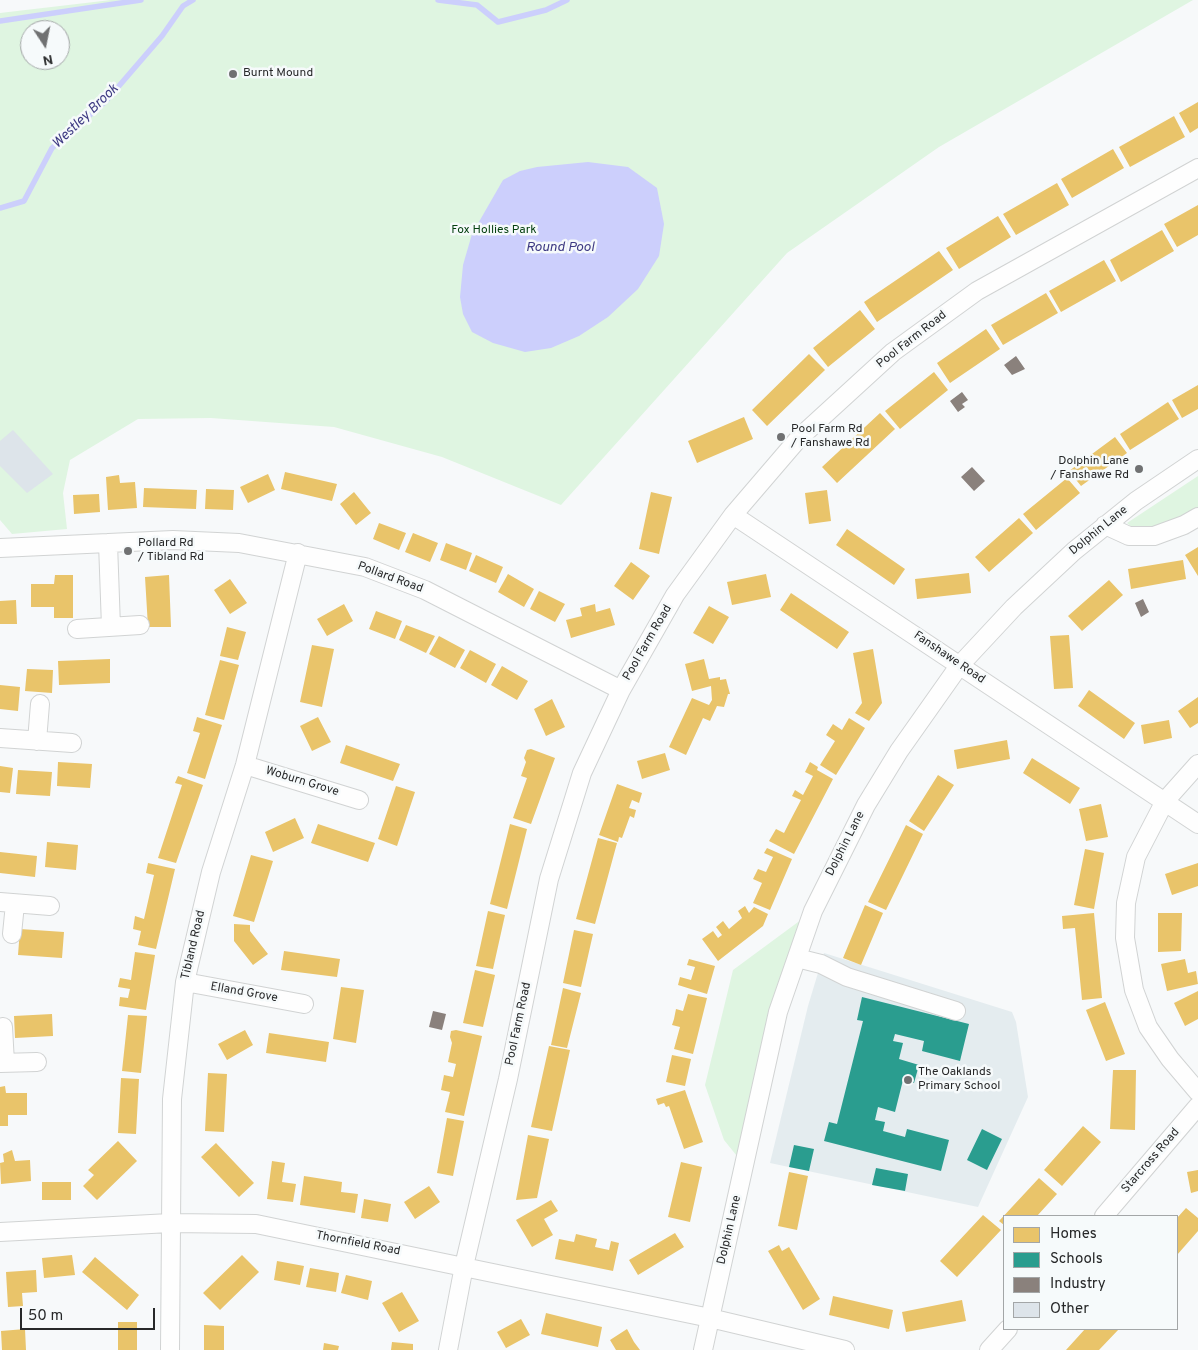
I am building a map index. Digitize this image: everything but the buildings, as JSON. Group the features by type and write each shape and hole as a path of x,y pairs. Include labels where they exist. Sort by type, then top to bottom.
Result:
{"street":[{"name":"Pool Farm Road","path":"448,1350 464,1266 508,1079 549,879 582,773 621,690 675,595 733,515 800,438 893,352 977,291 1198,168"},
{"name":"Dolphin Lane","path":"703,1350 778,1012 813,911 866,805 899,750 959,666 1014,607 1074,551 1106,525 1136,501 1198,459"},
{"name":"Fanshawe Road","path":"733,515 1198,824"},
{"path":"1106,525 1129,536 1154,536 1184,525 1198,517"},
{"name":"Pollard Road","path":"0,548 173,540 220,542 298,553 366,568 425,590 621,690"},
{"path":"108,543 111,627"},
{"name":"Tibland Road","path":"170,1350 172,1099 185,982 211,872 246,765 298,553"},
{"path":"77,629 140,625"},
{"path":"37,741 40,704"},
{"path":"0,738 72,743"},
{"path":"1198,764 1165,801 1136,857 1126,903 1125,938 1134,990 1148,1027 1170,1059 1198,1092"},
{"name":"Woburn Grove","path":"246,765 359,800"},
{"path":"12,934 7,903 50,906"},
{"path":"797,958 821,964 847,977 956,1011"},
{"name":"Elland Grove","path":"185,982 304,1004"},
{"path":"3,1028 2,1063 37,1062"},
{"name":"Starcross Road","path":"1105,1215 1198,1106"},
{"name":"Thornfield Road","path":"0,1232 170,1223 256,1224 464,1266 614,1300 710,1318 845,1350"},
{"path":"989,1350 1007,1330"}],"shaded area":[{"name":"The Oaklands Primary School","path":"824,953 1012,1012 1016,1022 1028,1097 978,1207 770,1163 808,1006"}],"green space":[{"name":"Fox Hollies Park","path":"111,0 1193,0 939,147 787,253 561,505 442,457 334,427 211,418 138,419 70,460 63,493 67,529 12,534 0,520 0,13"},
{"path":"1198,476 1198,510 1157,528 1134,529 1127,523"},
{"path":"813,911 745,1166 724,1140 705,1085 733,970"}],"water":[{"name":"Round Pool","path":"588,162 628,167 657,188 664,224 659,256 638,289 608,317 579,336 551,348 525,352 493,343 472,332 463,314 460,297 463,265 472,234 503,180 520,171 537,167"}],"waterway":[{"path":"0,21 141,0"},
{"name":"Westley Brook","path":"0,208 24,201 52,148 106,101 162,36 183,6 193,0"},
{"name":"Westley Brook","path":"438,0 477,5 498,22 546,10 567,0"}],"place":[{"name":"Burnt Mound","path":"233,74"},
{"name":"Pool Farm Rd / Fanshawe Rd","path":"781,437"},
{"name":"Dolphin Lane / Fanshawe Rd","path":"1139,469"},
{"name":"Pollard Rd / Tibland Rd","path":"128,551"},
{"name":"The Oaklands Primary School","path":"908,1080"}]}
